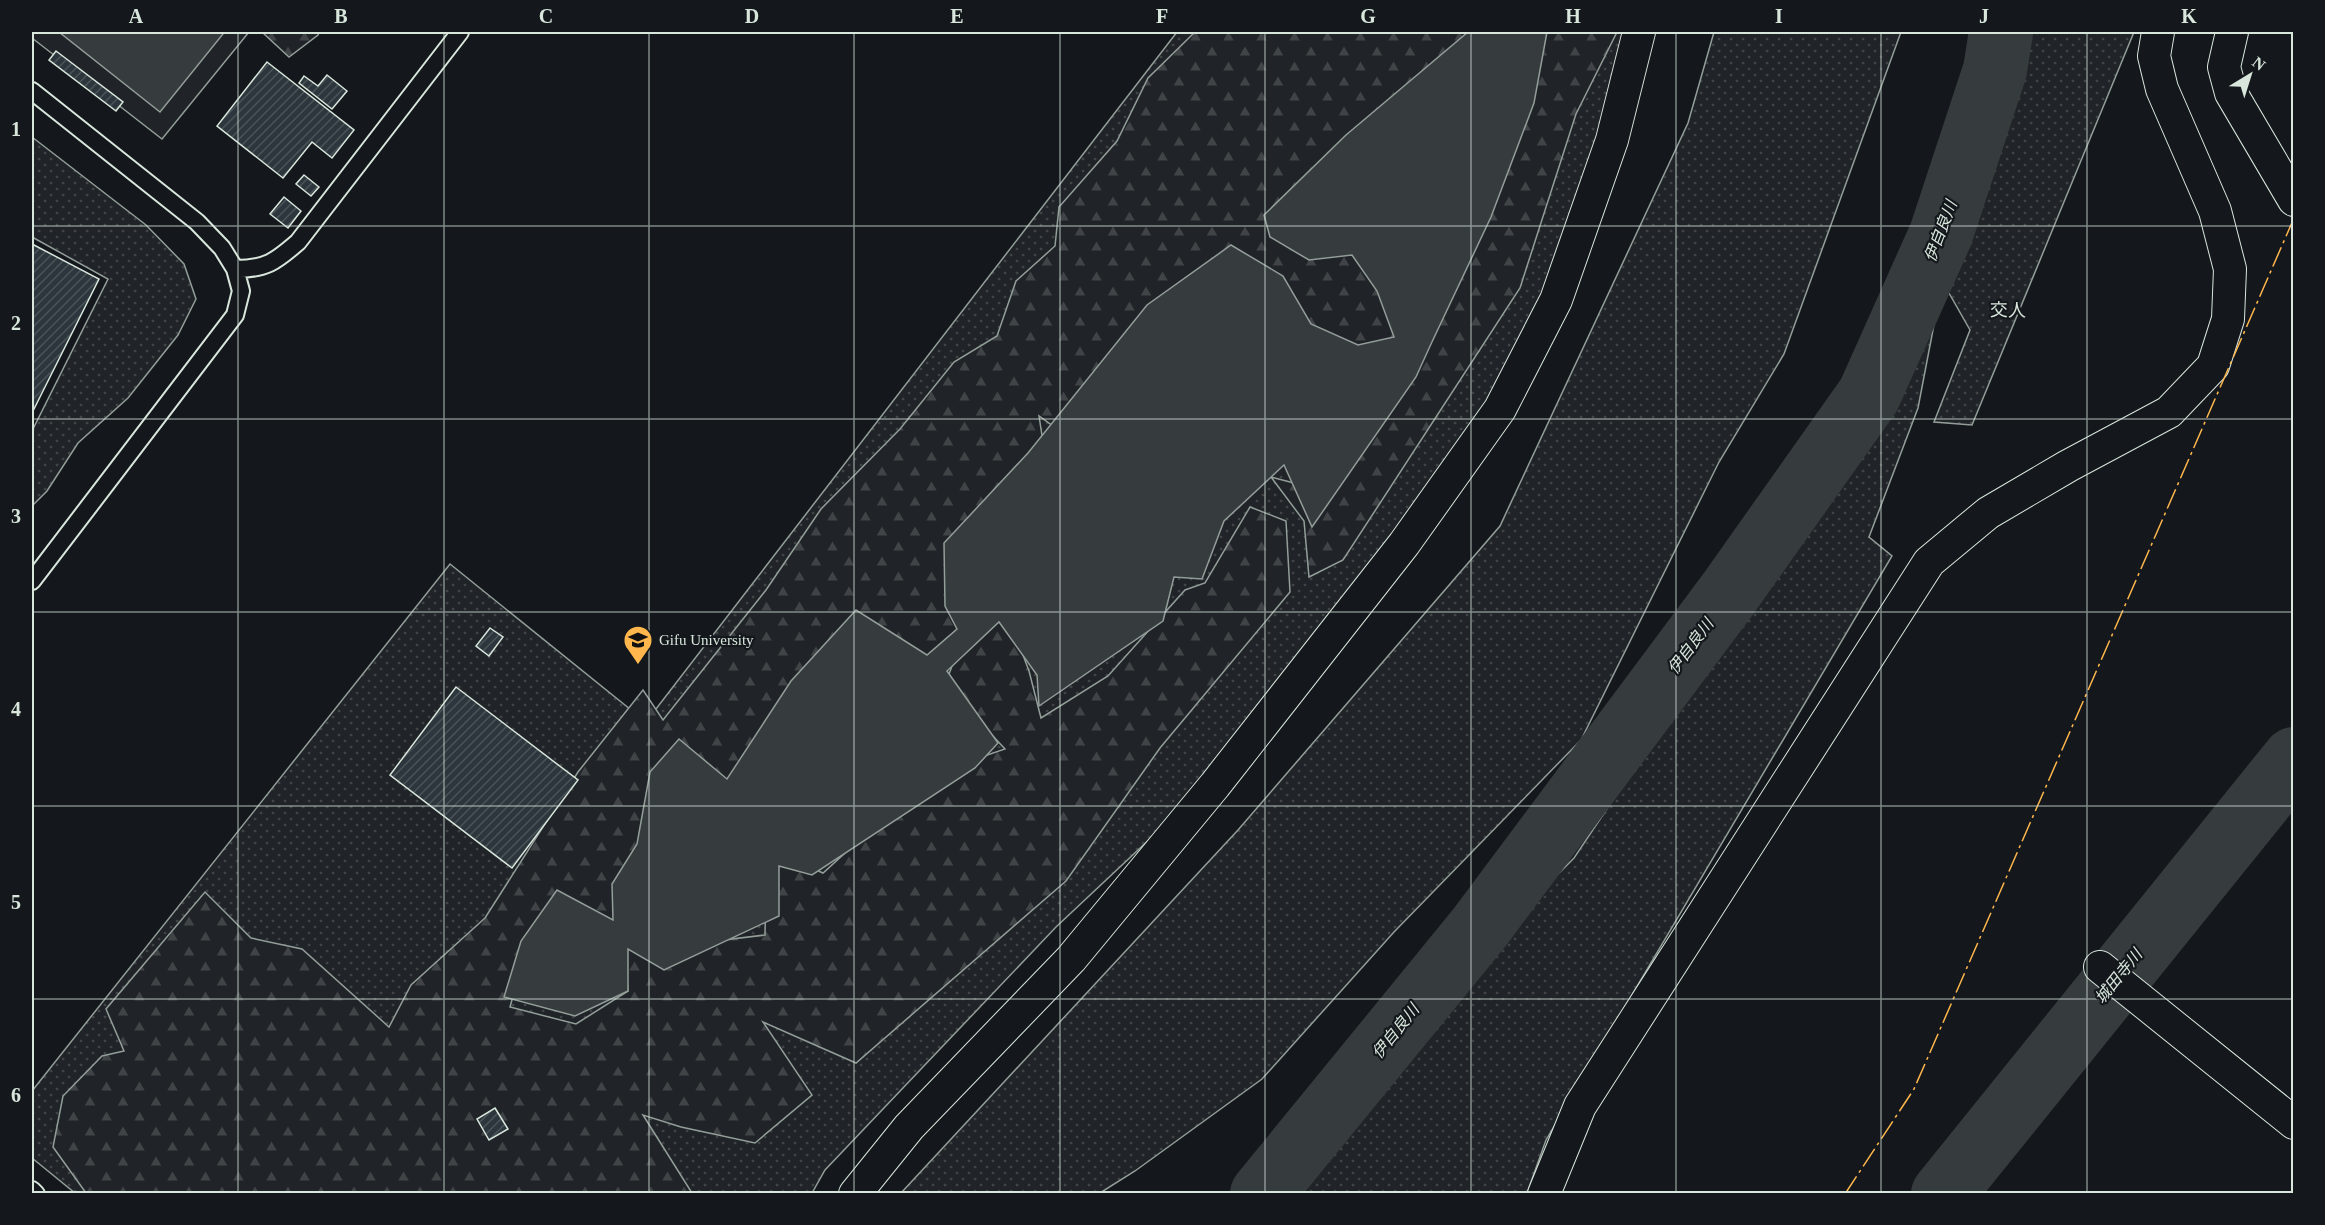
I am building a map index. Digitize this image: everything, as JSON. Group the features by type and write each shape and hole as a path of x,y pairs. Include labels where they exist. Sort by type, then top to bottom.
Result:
{"street":[{"path":"855,1194 909,1127 1071,959 1208,794 1404,544 1500,409 1556,300 1612,140 1640,32"},
{"path":"1544,1194 1580,1106 1929,562 1988,513 2068,466 2169,412 2213,366 2228,319 2230,269 2215,211 2162,89 2154,56 2158,32"},
{"path":"2232,32 2224,67 2231,93 2294,200"},
{"path":"2100,967 2294,1124"}],"lane":[{"path":"235,269 260,269 278,260 298,242 460,32"},
{"path":"32,91 197,222 222,248 235,269 241,291 235,315 32,581"},
{"path":"32,1190 36,1194"}],"green space":[{"path":"32,32 249,32 162,139 32,38"},
{"path":"262,32 319,32 289,57"},
{"path":"1177,32 1631,32 1588,195 1453,498 1300,698 1056,927 825,1170 812,1193 75,1193 32,1158 32,1091 450,564 646,722"},
{"path":"1195,32 1487,32 1303,242 1374,261 1401,314 1396,359 1078,444 1039,416 1048,475 974,615 615,925 518,978 510,1007 576,1024 628,991 624,940 690,944 765,935 766,877 787,857 823,873 932,774 1005,749 945,685 962,639 1007,613 1029,671 1041,718 1108,676 1185,590 1205,583 1250,507 1286,521 1290,592 1160,748 1066,881 856,1063 763,1022 812,1095 755,1143 681,1127 643,1115 692,1193 86,1193 53,1147 63,1096 102,1056 124,1051 106,1009 205,892 251,938 302,949 389,1027 411,985 485,918 578,772 643,690 663,720 766,590 821,509 900,429 954,362 997,336 1016,281 1055,246 1059,207 1117,141 1148,78"},
{"path":"1537,32 1617,32 1576,114 1520,288 1343,560 1309,577 1304,521 1271,477 1309,487 1321,513"},
{"path":"1714,32 1901,32 1784,354 1719,462 1581,740 1394,932 1262,1079 1135,1171 1100,1193 901,1193 1238,830 1500,526 1688,123"},
{"path":"2021,32 2134,32 1972,425 1934,422 1970,330 1941,279 2011,79"},
{"path":"32,137 146,225 184,264 196,299 178,335 128,398 78,443 47,491 32,506 32,431 108,279 32,237"},
{"path":"1937,309 1918,408 1869,537 1892,556 1546,1140 1527,1193 1239,1194 1574,858 1829,478 1916,322"}],"shaded area":[{"path":"59,32 220,32 223,34 160,112"},
{"path":"1468,32 1547,32 1534,103 1491,217 1416,377 1312,527 1284,465 1224,521 1202,579 1174,577 1163,621 1039,706 1037,675 999,622 947,671 998,743 975,768 812,875 779,866 779,916 664,970 628,949 628,991 575,1016 504,997 521,941 557,890 613,920 612,884 637,844 650,772 679,739 727,779 791,681 856,610 927,655 957,629 945,606 944,543 1028,453 1147,305 1231,245 1283,276 1311,324 1358,345 1394,337 1377,291 1352,255 1309,260 1270,237 1264,215 1346,135"}],"building":[{"path":"56,51 123,102 116,111 49,60"},
{"path":"267,62 354,130 332,158 312,142 283,178 217,126"},
{"path":"327,75 347,91 332,109 299,83 304,76 318,86"},
{"path":"304,175 319,187 311,196 296,184"},
{"path":"284,197 301,211 288,228 270,214"},
{"path":"32,244 99,279 32,413"},
{"path":"490,628 503,637 489,656 476,646"},
{"path":"456,687 578,780 512,868 390,775"},
{"path":"495,1108 508,1129 489,1140 477,1119"}],"waterway":[{"name":"伊自良川","path":"1262,1194 1480,927 1729,593 1869,395 1941,234 1995,70 2001,32"},
{"name":"城田寺川","path":"1943,1194 2294,759"}],"power":[{"path":"1845,1194 1914,1089 2294,218"}],"place":[{"name":"Gifu University","path":"638,666"}],"district":[{"name":"交人","path":"2008,310"}]}
